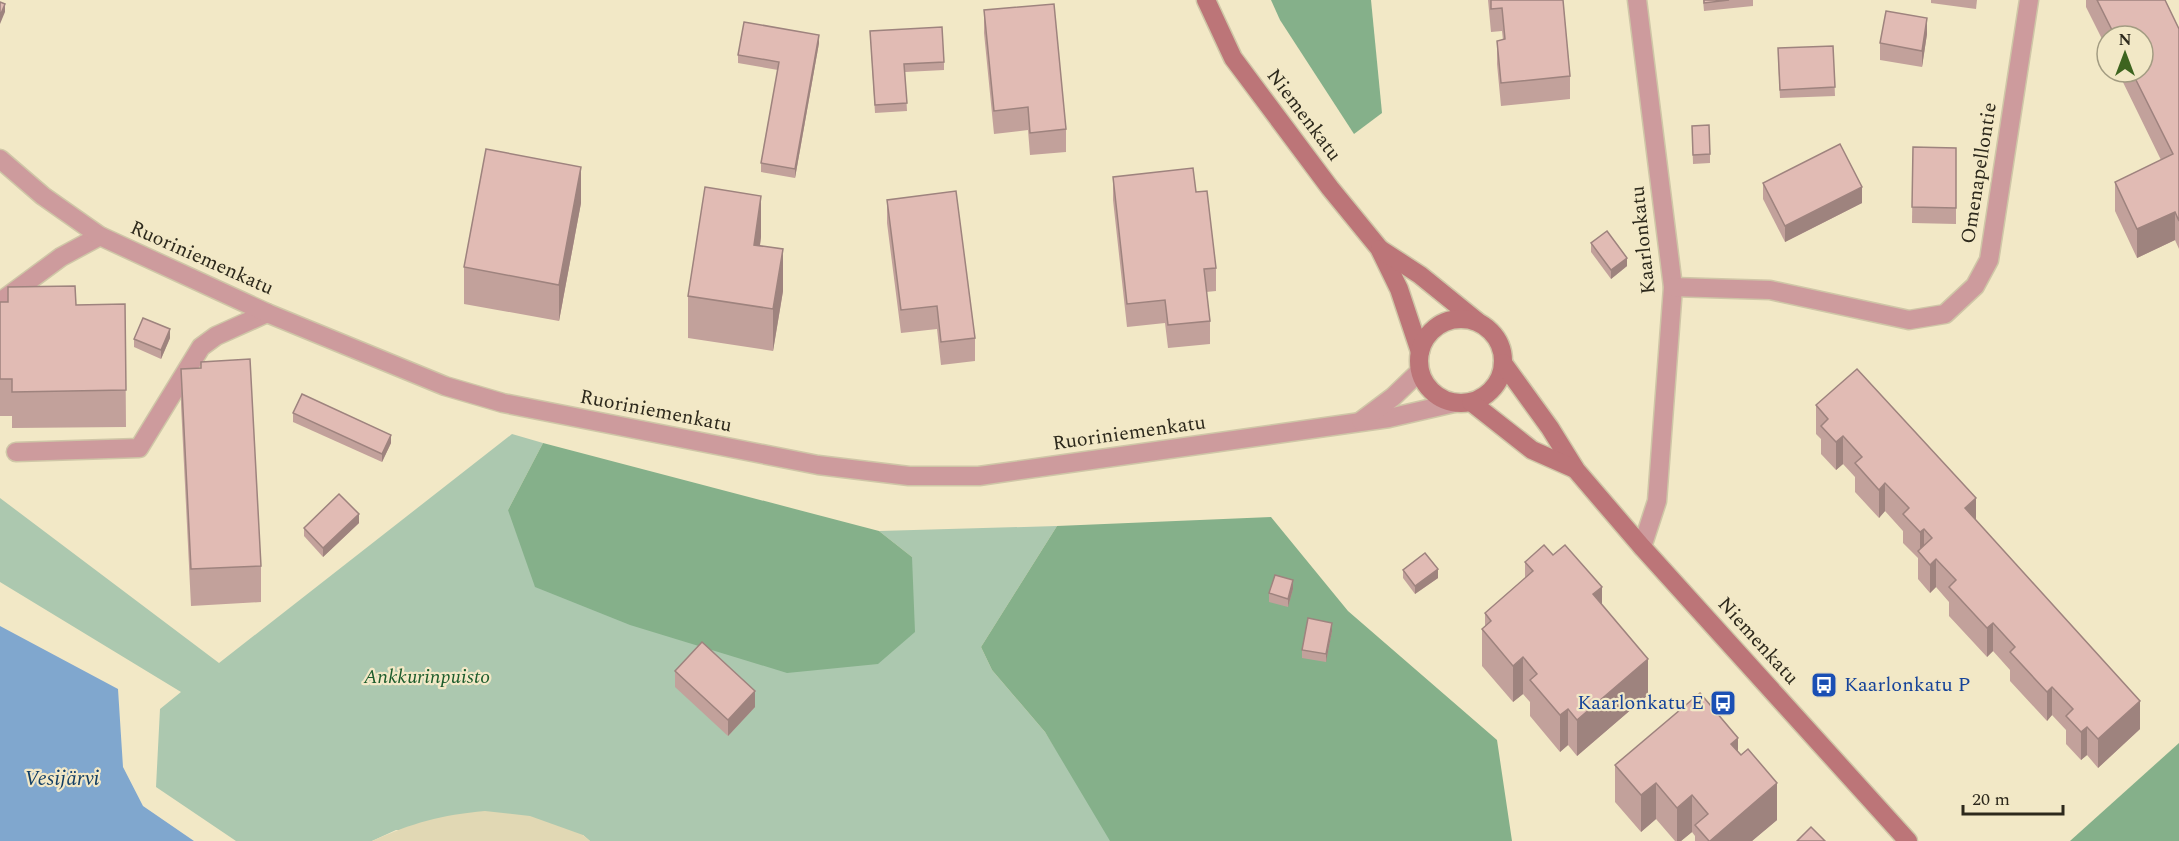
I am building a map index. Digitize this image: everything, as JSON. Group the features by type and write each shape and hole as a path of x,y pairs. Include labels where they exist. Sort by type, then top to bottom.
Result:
{"street":[{"name":"Niemenkatu","path":"1206,0 1233,58 1330,188 1379,249 1399,289 1420,352"},
{"name":"Kaarlonkatu","path":"1637,0 1673,288 1657,501 1642,547"},
{"name":"Omenapellontie","path":"1673,288 1770,290 1909,320 1945,314 1975,286 1989,260 2029,0"},
{"name":"Ruoriniemenkatu","path":"0,159 43,196 100,236 267,313 445,386 503,403 818,465 909,476 979,476 1403,416 1463,403"},
{"path":"0,302 61,257 100,236"},
{"name":"Niemenkatu","path":"1379,249 1420,275 1479,323"},
{"path":"16,452 139,448 201,347 216,336 267,313"},
{"path":"1467,319 1479,323 1492,333 1501,347 1503,363 1501,377 1484,397 1463,403 1439,397 1427,386 1420,371 1420,352 1428,335 1443,323 1467,319"},
{"name":"Niemenkatu","path":"1503,363 1550,428 1576,470 1642,547 1908,841"},
{"name":"Ruoriniemenkatu","path":"1359,422 1393,397 1420,371"},
{"name":"Niemenkatu","path":"1463,403 1532,450 1576,470"}],"green space":[{"path":"1271,0 1371,0 1382,113 1354,134 1280,20"},
{"name":"Ankkurinpuisto","path":"512,434 543,443 508,510 912,557 879,531 1057,526 981,647 992,670 1045,732 1114,841 590,841 583,835 396,830 372,841 236,841 156,787 160,709 181,692 0,582 0,498 219,663"},
{"path":"543,443 879,531 912,557 915,632 878,664 787,673 630,625 535,587 508,510"},
{"path":"1271,517 1348,611 1497,740 1512,841 1110,841 1045,732 992,670 981,647 1057,526"},
{"path":"2179,743 2179,841 2070,841"}],"sand":[{"path":"485,811 530,816 583,835 590,841 372,841 427,821"}],"water":[{"name":"Vesijärvi","path":"0,626 118,689 123,767 143,806 194,841 0,841"}],"building":[{"path":"1491,0 1563,0 1570,76 1501,83 1497,41 1505,39 1502,8 1491,9"},
{"path":"1704,0 1729,0 1704,3"},
{"path":"2097,0 2165,0 2179,29 2179,221 2175,212 2137,229 2115,182 2173,154 2138,84 2155,84 2155,24 2109,24"},
{"path":"0,2 5,4 0,16"},
{"path":"1054,4 1066,129 1030,133 1028,107 994,111 984,10"},
{"path":"1886,11 1927,18 1922,51 1880,43"},
{"path":"744,22 819,35 795,169 761,163 779,62 738,55"},
{"path":"942,27 944,62 904,64 907,103 875,105 870,31"},
{"path":"1833,46 1835,87 1780,90 1778,48"},
{"path":"1709,125 1710,154 1693,155 1692,126"},
{"path":"1840,144 1862,187 1785,226 1763,183"},
{"path":"1913,147 1956,148 1956,208 1912,207"},
{"path":"486,149 581,167 559,285 464,267"},
{"path":"1193,168 1196,192 1207,191 1216,268 1204,269 1210,321 1168,325 1165,300 1127,304 1113,177"},
{"path":"705,187 761,196 754,245 783,249 773,309 688,296"},
{"path":"956,191 975,338 941,342 937,306 901,310 887,200"},
{"path":"1607,231 1627,258 1611,270 1591,243"},
{"path":"75,286 76,305 125,304 126,390 12,392 12,379 0,379 0,302 8,302 8,287"},
{"path":"143,318 170,329 161,350 134,339"},
{"path":"250,359 261,566 191,569 181,369 201,368 201,362"},
{"path":"1857,369 1976,498 1965,508 2140,701 2098,739 2087,727 2081,732 2066,716 2073,709 2052,687 2047,692 2010,652 2015,647 1993,623 1987,628 1949,587 1956,580 1936,559 1930,565 1918,551 1932,538 1924,529 1920,532 1903,514 1909,508 1885,483 1879,490 1855,463 1862,457 1843,436 1836,442 1821,426 1828,419 1816,405"},
{"path":"302,394 391,435 382,454 293,413"},
{"path":"339,494 359,514 323,548 304,528"},
{"path":"1544,545 1553,555 1565,545 1602,587 1593,594 1648,659 1577,720 1568,709 1560,715 1530,680 1537,674 1523,657 1513,666 1482,629 1491,621 1485,613 1533,571 1525,562"},
{"path":"1425,553 1438,569 1415,586 1403,570"},
{"path":"1275,575 1293,580 1288,599 1269,593"},
{"path":"1308,618 1332,623 1326,654 1302,650"},
{"path":"702,642 755,691 728,720 675,671"},
{"path":"1700,693 1738,738 1731,744 1741,755 1748,749 1777,783 1710,841 1695,825 1708,814 1692,795 1677,808 1656,783 1641,795 1615,765"},
{"path":"1811,827 1825,841 1797,841"}],"place":[{"name":"Kaarlonkatu P","path":"1824,685"},
{"name":"Kaarlonkatu E","path":"1723,703"}]}
